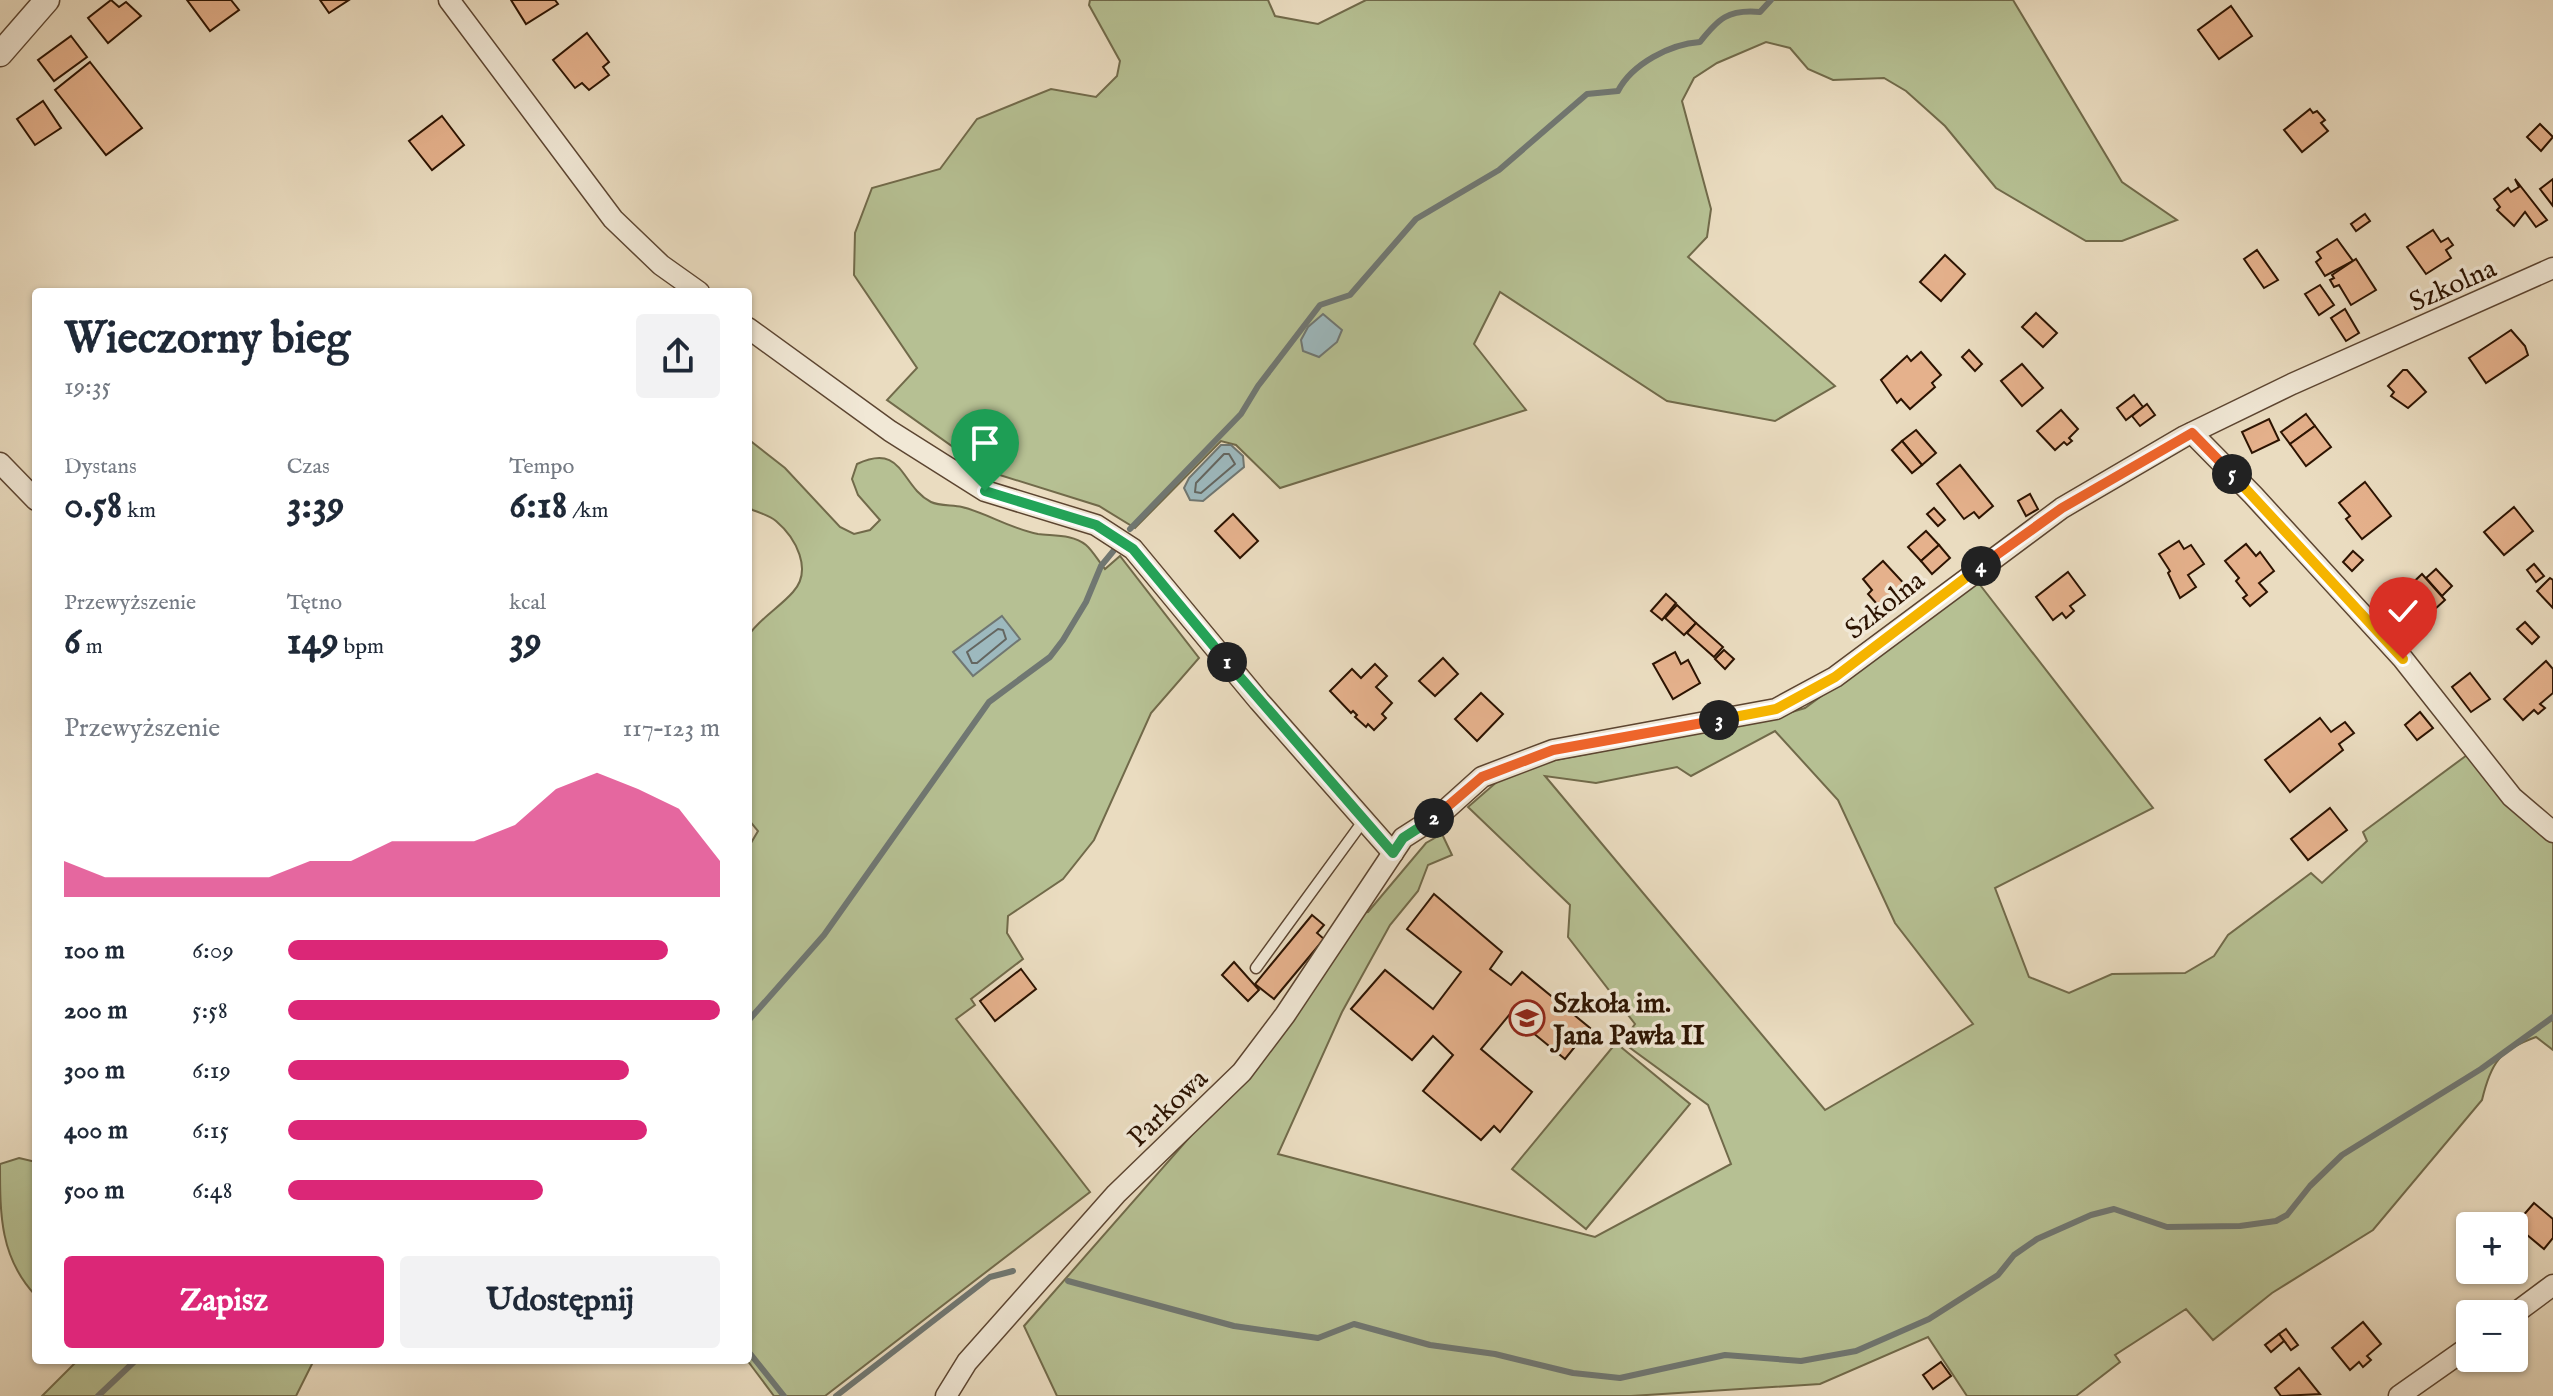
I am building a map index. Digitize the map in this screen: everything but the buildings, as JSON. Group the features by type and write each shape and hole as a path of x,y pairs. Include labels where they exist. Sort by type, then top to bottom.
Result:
{"street":[{"path":"0,54 47,0"},
{"path":"449,0 613,219 661,265 693,288"},
{"name":"Szkolna","path":"1398,846 1442,813 1482,777 1553,750 1776,709 1835,677 2062,508 2192,433 2292,384 2553,268"},
{"path":"752,331 890,431 985,491 1096,525 1133,549 1259,701 1364,820 1398,846"},
{"path":"2192,433 2403,659 2512,797 2553,832"},
{"path":"0,463 32,496"},
{"name":"Parkowa","path":"946,1396 967,1362 1116,1194 1242,1072 1285,1015 1398,846"},
{"path":"2528,1304 2553,1285"},
{"path":"2399,1396 2456,1356"}],"lane":[{"path":"1256,968 1364,820"}],"green space":[{"path":"1090,0 1268,0 1275,16 1318,24 1366,0 2013,0 2122,182 2177,220 2122,241 2086,241 1996,188 1945,126 1906,91 1884,78 1833,80 1808,69 1790,48 1766,42 1717,63 1694,78 1682,101 1711,209 1707,237 1688,257 1835,386 1775,421 1667,401 1500,292 1474,344 1526,410 1280,488 1236,445 1221,441 1135,528 1099,506 987,471 887,400 917,368 854,275 855,233 872,188 940,169 977,119 1051,89 1096,97 1117,76 1120,61 1089,5"},
{"path":"752,442 785,468 840,527 854,534 870,530 880,520 858,495 852,479 857,464 884,458 893,462 921,495 931,502 962,507 1028,532 1081,541 1105,569 1120,556 1199,658 1151,713 1094,840 1063,879 1008,916 1007,933 1023,959 971,999 975,1005 956,1019 1090,1192 825,1396 774,1396 750,1364 752,841 758,831 752,824 752,631 793,592 802,574 800,555 790,536 770,517 752,510"},
{"path":"1977,581 2153,808 1995,888 2029,977 2069,993 2112,974 2185,973 2214,956 2228,935 2311,873 2322,883 2367,841 2363,832 2467,755 2527,820 2553,843 2553,1050 2536,1037 2514,1047 2499,1059 2489,1076 2482,1100 2373,1230 2272,1293 2213,1340 2186,1309 2115,1355 2120,1362 2076,1396 1967,1396 1928,1337 1820,1384 1631,1396 1057,1396 1024,1326 1246,1073 1360,913 1368,912 1426,843 1442,834 1452,855 1428,865 1418,891 1390,925 1342,1012 1278,1154 1595,1237 1731,1164 1708,1105 1622,1042 1635,1024 1568,937 1570,905 1468,807 1499,780 1539,763 1765,720 1805,708","holes":["1775,731 1838,800 1895,923 1973,1024 1825,1110 1545,776 1596,783 1677,767 1691,776"]},
{"path":"1616,1043 1690,1104 1586,1229 1512,1169"},
{"path":"19,1158 32,1161 32,1291 15,1267 4,1235 0,1164"},
{"path":"74,1364 312,1364 296,1396 42,1396"}],"water":[{"path":"1323,314 1342,330 1337,342 1319,357 1303,351 1301,340 1308,327"},
{"path":"1221,445 1231,445 1243,456 1244,467 1203,501 1190,500 1184,488 1189,478"},
{"path":"1002,616 1020,639 973,676 953,652"}],"waterway":[{"path":"1130,529 1241,414 1258,386 1320,305 1350,295 1416,219 1499,170 1587,94 1618,91 1632,72 1653,57 1676,47 1700,42 1725,17 1740,12 1760,12 1771,0"},
{"path":"752,1016 824,935 989,702 1050,657 1086,602 1101,566 1115,549"},
{"path":"1068,1281 1234,1326 1318,1338 1354,1324 1430,1345 1495,1354 1573,1373 1620,1378 1725,1355 1801,1361 1856,1351 1929,1319 1998,1275 2014,1255 2037,1239 2091,1215 2114,1209 2167,1227 2240,1226 2276,1221 2287,1215 2310,1186 2342,1155 2481,1069 2553,1017"},
{"path":"836,1396 990,1277 1013,1271"},
{"path":"752,1356 784,1396"},
{"path":"98,1396 132,1364"}],"place":[{"name":"Szkoła im. Jana Pawła II","path":"1527,1018"}],"route":[{"path":"985,491 1096,525 1133,549 1259,701 1393,853 1403,838 1442,813 1482,777 1553,750 1776,709 1835,677 1962,579 2062,508 2192,433 2403,659"}]}
